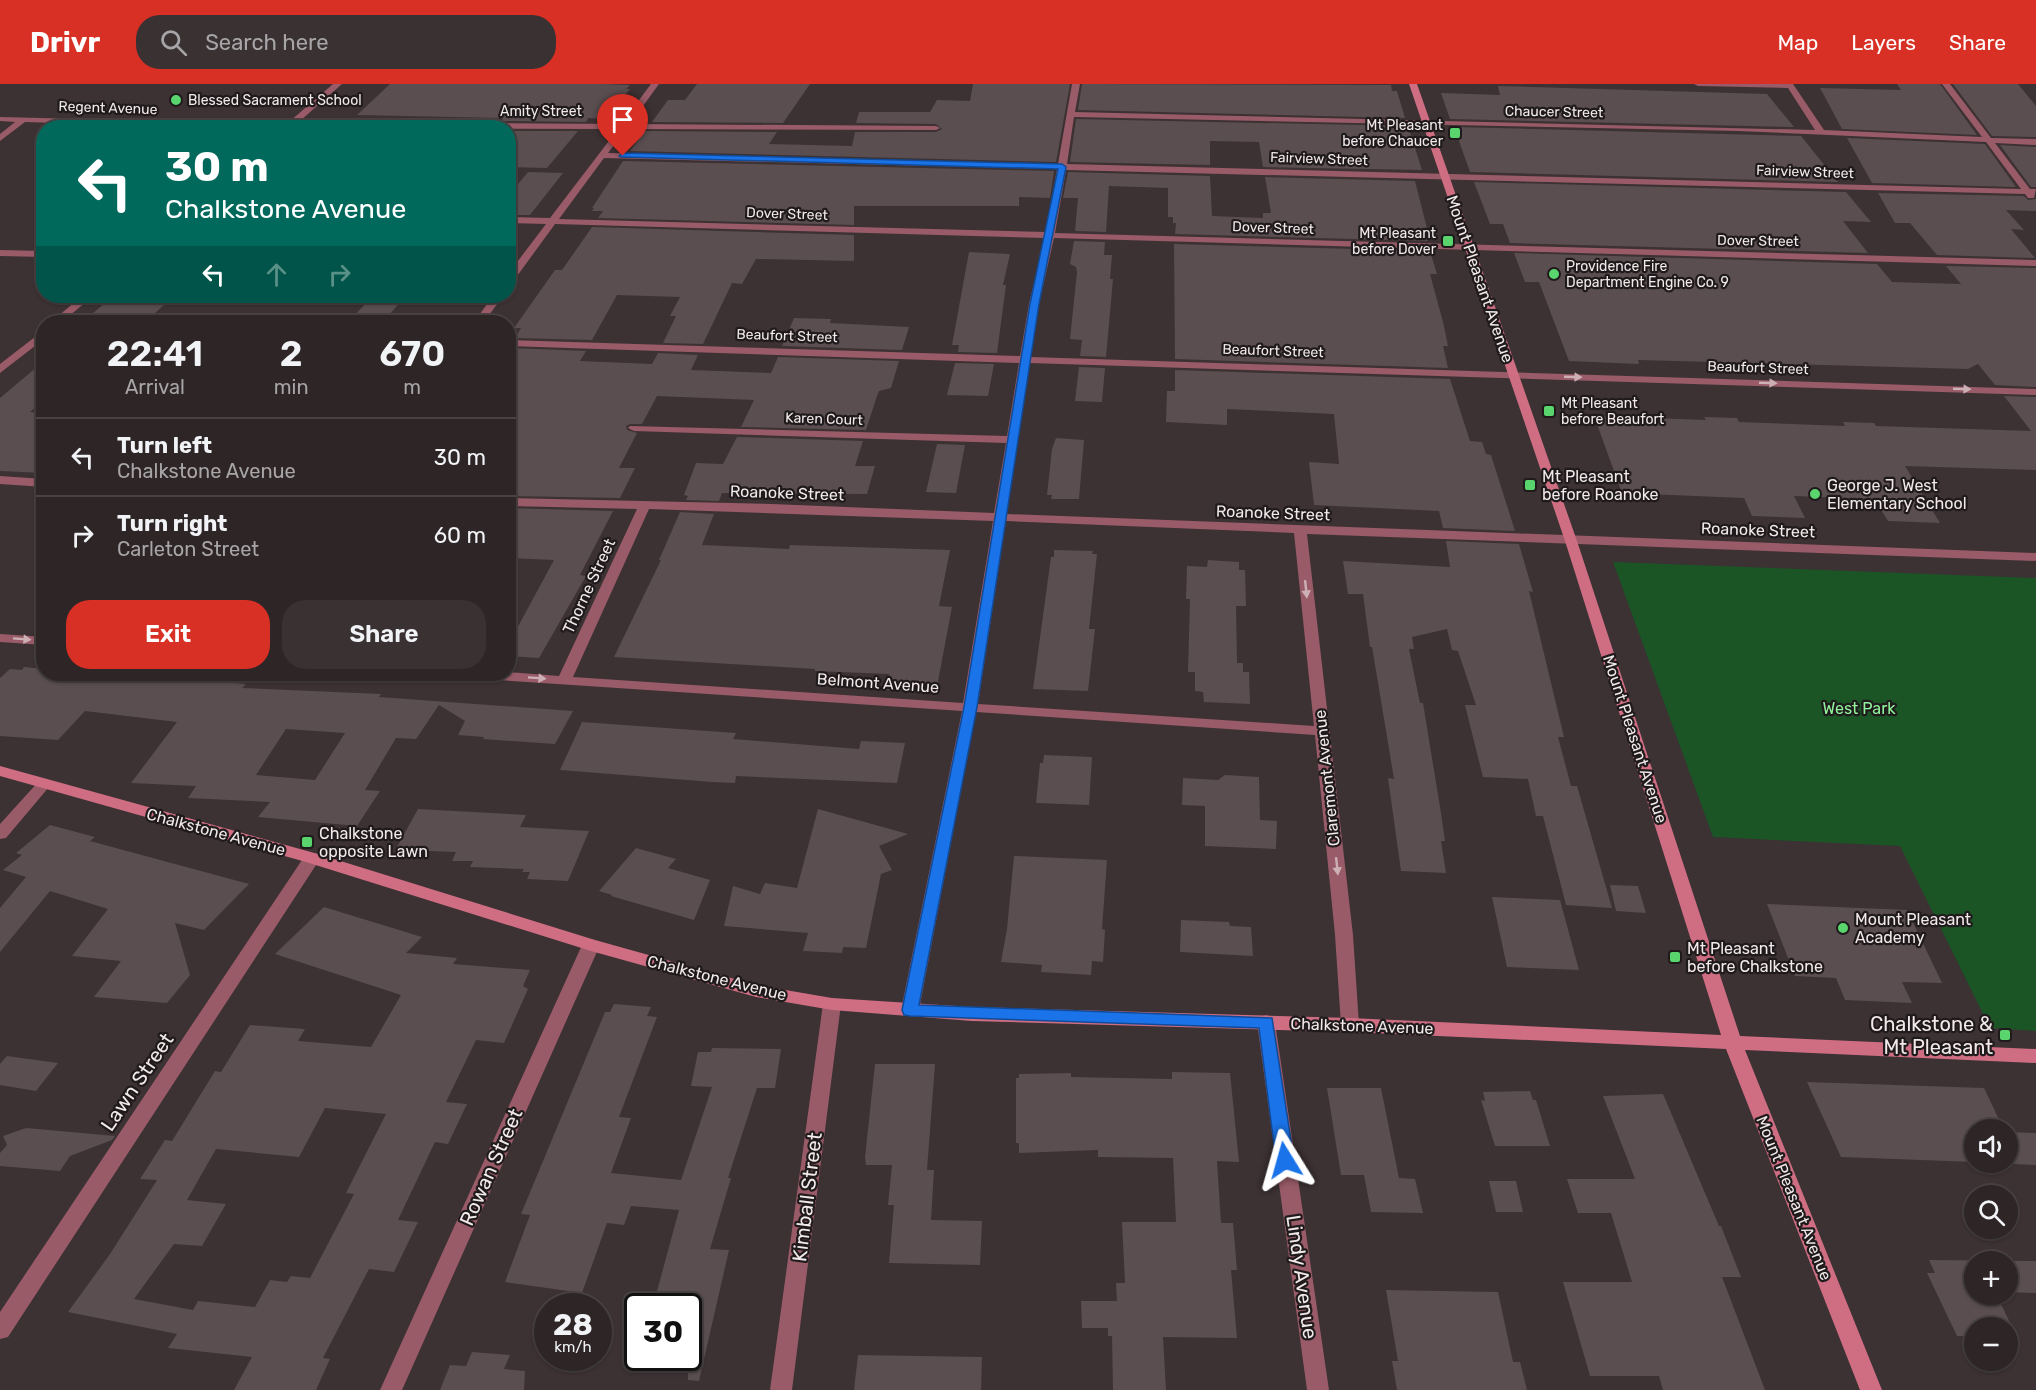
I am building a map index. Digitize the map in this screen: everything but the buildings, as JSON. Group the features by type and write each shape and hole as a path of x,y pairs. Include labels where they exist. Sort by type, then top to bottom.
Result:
{"main road":[{"name":"Mount Pleasant Avenue","path":"1413,84 1571,541 1732,1041 1871,1390"},
{"name":"Chalkstone Avenue","path":"0,771 312,858 591,945 756,991 832,1004 910,1010 1350,1025 2036,1056"}],"street":[{"path":"295,120 338,84"},
{"path":"516,270 655,84"},
{"path":"910,1010 970,707 1034,304 1050,235 1076,84"},
{"path":"1698,84 1790,85 1821,132"},
{"path":"1946,84 2032,192 2036,202"},
{"name":"Chaucer Street","path":"1072,114 1821,132 2036,142"},
{"name":"Regent Avenue","path":"0,119 62,120"},
{"path":"0,138 24,119"},
{"name":"Amity Street","path":"516,125 936,128"},
{"name":"Fairview Street","path":"602,155 2032,192"},
{"name":"Dover Street","path":"516,220 2036,262"},
{"path":"0,253 36,254"},
{"path":"65,315 79,303"},
{"path":"483,315 493,303"},
{"path":"0,370 36,340"},
{"name":"Beaufort Street","path":"516,343 2036,392"},
{"name":"Karen Court","path":"634,428 1014,440"},
{"path":"0,480 36,482"},
{"name":"Roanoke Street","path":"516,502 772,508 1300,531 2036,556"},
{"name":"Thorne Street","path":"564,680 644,506"},
{"name":"Claremont Avenue","path":"1300,531 1344,935 1350,1025"},
{"path":"0,638 36,640"},
{"name":"Belmont Avenue","path":"516,677 1322,731"},
{"path":"0,834 44,784"},
{"name":"Lawn Street","path":"0,1330 312,858"},
{"name":"Rowan Street","path":"391,1390 591,945"},
{"name":"Kimball Street","path":"781,1390 832,1004"},
{"name":"Lindy Avenue","path":"1266,1022 1318,1390"}],"green space":[{"name":"West Park","path":"1613,562 2036,578 2036,1031 1990,1028 1900,846 1713,837"}],"place":[{"name":"Blessed Sacrament School","path":"176,100"},
{"name":"Mt Pleasant before Chaucer","path":"1455,133"},
{"name":"Mt Pleasant before Dover","path":"1448,241"},
{"name":"Providence Fire Department Engine Co. 9","path":"1554,274"},
{"name":"Mt Pleasant before Beaufort","path":"1549,411"},
{"name":"Mt Pleasant before Roanoke","path":"1530,485"},
{"name":"George J. West Elementary School","path":"1815,494"},
{"name":"Chalkstone opposite Lawn","path":"307,842"},
{"name":"Mount Pleasant Academy","path":"1843,928"},
{"name":"Mt Pleasant before Chalkstone","path":"1675,957"},
{"name":"Chalkstone & Mt Pleasant","path":"2005,1035"}],"route":[{"path":"623,156 1062,167 1050,235 1034,304 970,707 910,1010 972,1014 1266,1022 1285,1160"}]}
